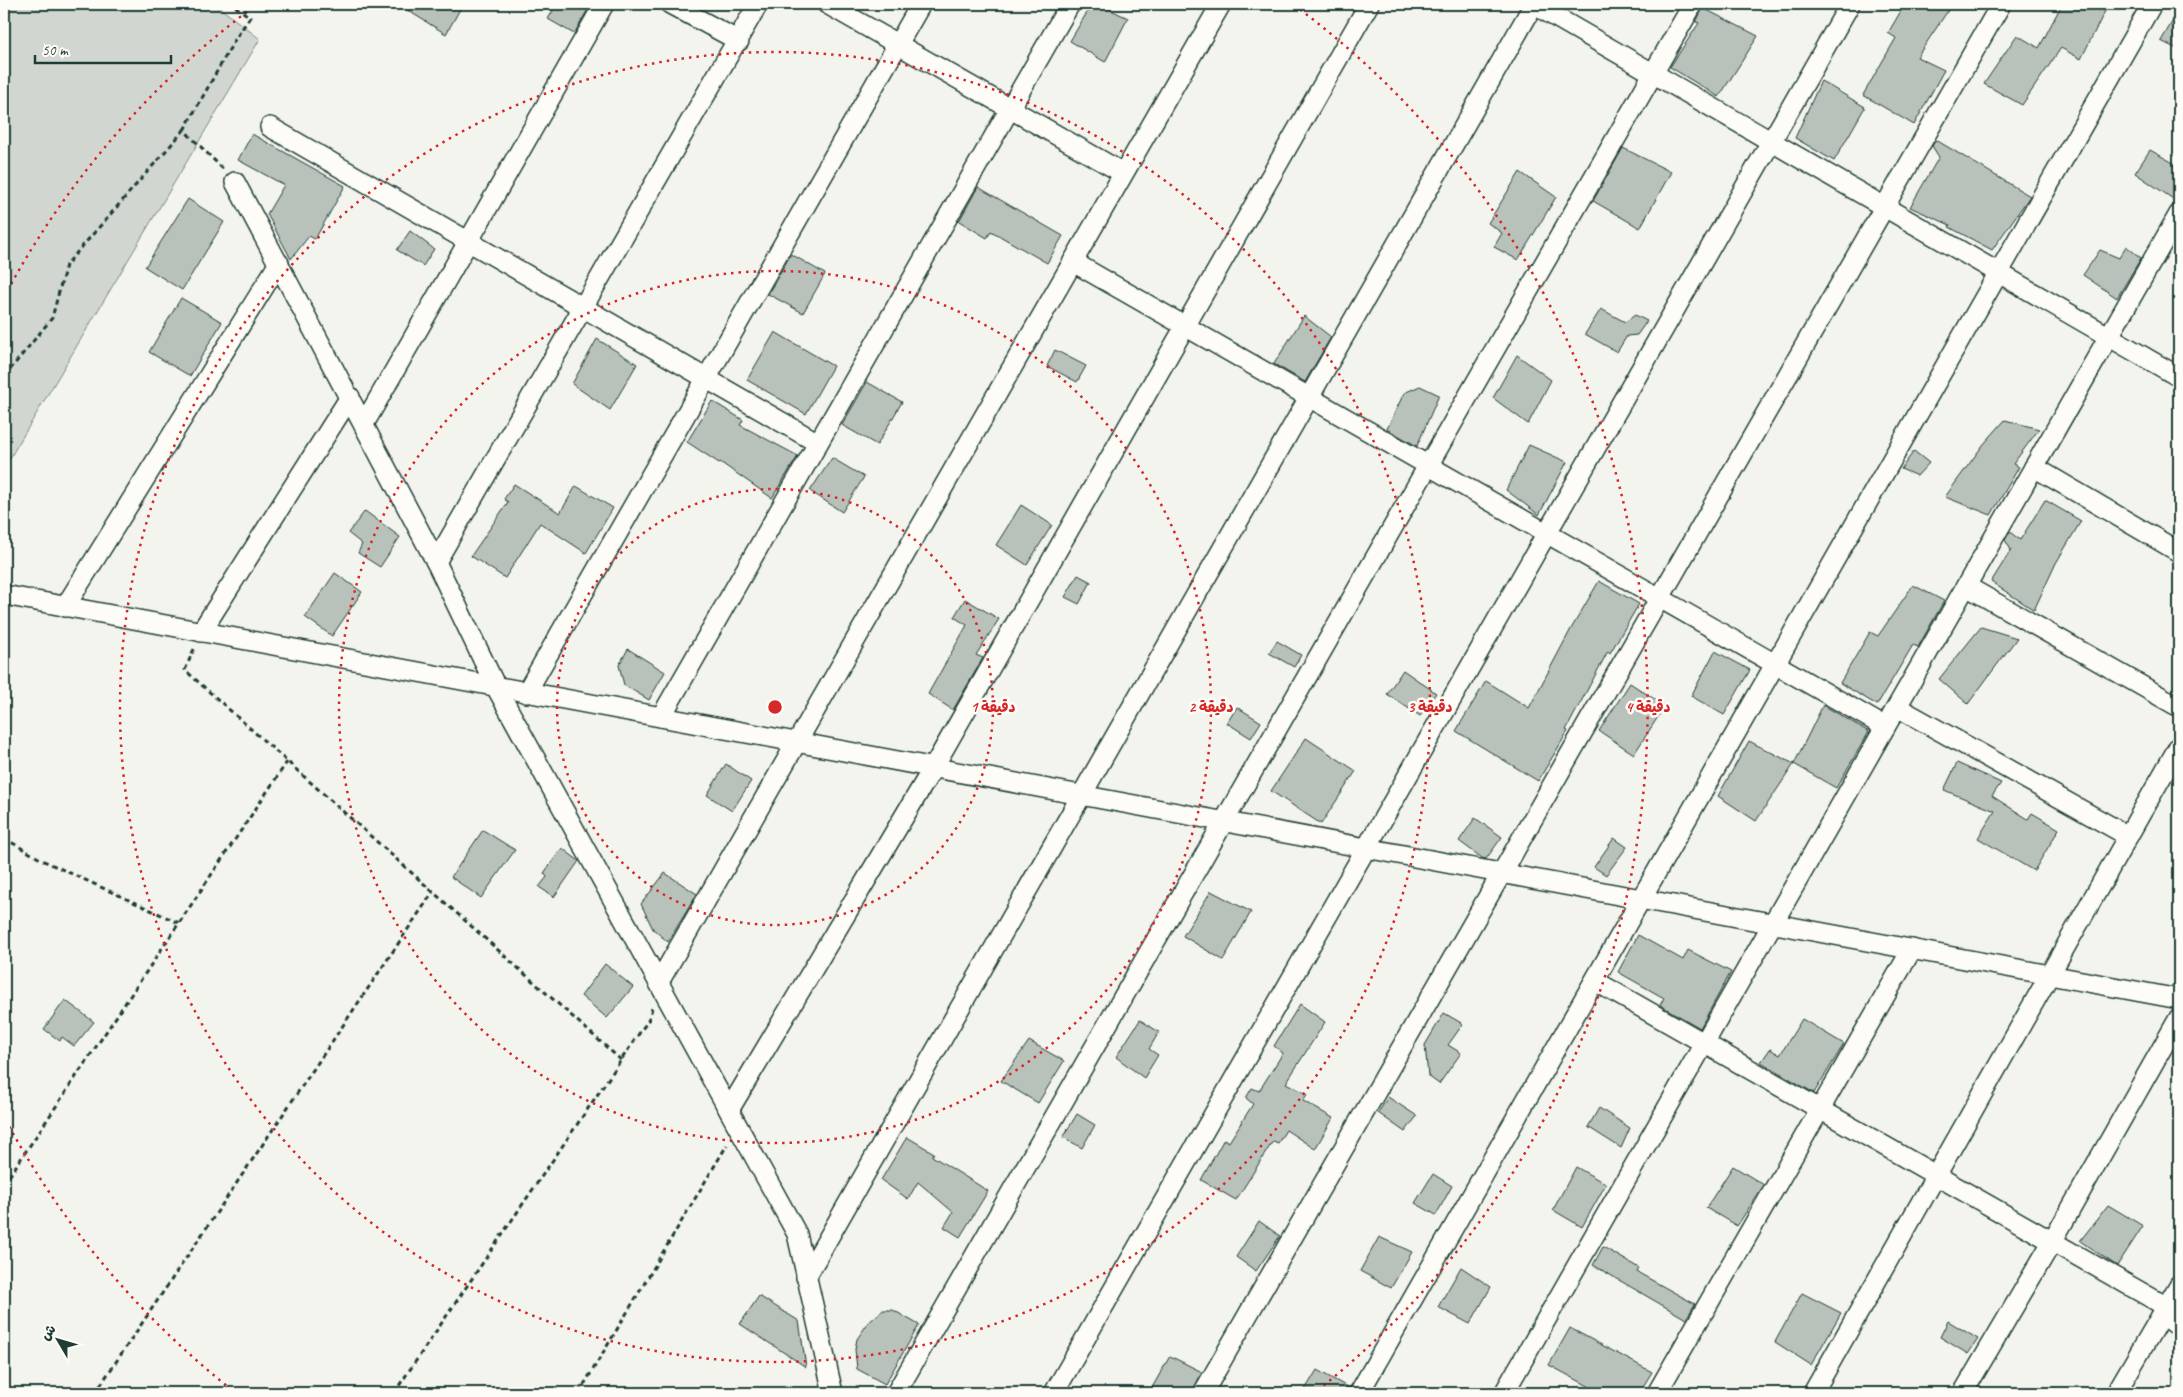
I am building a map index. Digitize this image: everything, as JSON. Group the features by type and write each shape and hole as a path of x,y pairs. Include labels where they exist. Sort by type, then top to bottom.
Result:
{"street":[{"path":"364,424 604,4"},
{"path":"670,4 738,40"},
{"path":"436,562 758,4"},
{"path":"827,4 1123,173"},
{"path":"526,692 921,4"},
{"path":"661,717 1070,4"},
{"path":"659,982 1221,4"},
{"path":"729,1110 933,768 1369,4"},
{"path":"806,1277 1534,4 2179,377"},
{"path":"896,1393 1693,4"},
{"path":"1054,1393 1850,4"},
{"path":"1203,1393 2001,4"},
{"path":"1359,1393 2152,4"},
{"path":"270,127 818,443"},
{"path":"235,182 436,562 496,687 797,1234 833,1393"},
{"path":"1504,1393 2179,214"},
{"path":"1073,262 1885,727"},
{"path":"65,607 279,263"},
{"path":"201,632 350,398"},
{"path":"2034,468 2179,552"},
{"path":"1966,586 2179,707"},
{"path":"4,595 1502,874 1773,922 2179,999"},
{"path":"1897,707 2128,836"},
{"path":"1813,1393 2179,746"},
{"path":"1658,1393 1912,949"},
{"path":"1595,981 2052,1242 2164,1312 2179,1326"},
{"path":"1963,1393 2052,1242 2179,1018"},
{"path":"2116,1393 2179,1285"}],"path":[{"path":"4,377 52,318 66,265 184,130 234,41 250,17 232,4"},
{"path":"184,130 235,182"},
{"path":"201,632 185,670 621,1060"},
{"path":"4,1184 287,762"},
{"path":"4,838 44,861 179,922"},
{"path":"95,1393 433,892"},
{"path":"394,1393 649,1019 659,982"},
{"path":"579,1393 738,1127"}],"shaded area":[{"path":"4,4 215,4 260,39 4,468"}],"building":[{"path":"397,4 463,4 446,34"},
{"path":"557,4 591,4 574,34 548,19"},
{"path":"1092,4 1098,4 1128,18 1105,62 1070,41"},
{"path":"1905,4 1937,4 1949,9 1917,57 1944,70 1914,125 1863,95 1896,38 1888,33"},
{"path":"2062,4 2091,4 2105,11 2081,59 2061,48 2022,105 1984,84 2017,35 2039,48"},
{"path":"1703,8 1758,36 1719,97 1670,67 1699,23 1696,22"},
{"path":"2179,10 2179,50 2161,41"},
{"path":"1821,81 1865,107 1834,161 1795,138"},
{"path":"252,134 345,186 315,239 309,236 291,259 267,214 284,185 238,160"},
{"path":"1936,140 2030,196 1992,250 1949,227 1950,225 1910,207 1939,157 1932,146"},
{"path":"1623,148 1671,172 1640,228 1593,201"},
{"path":"2150,150 2179,166 2179,203 2135,173"},
{"path":"1520,172 1556,197 1518,260 1494,247 1502,233 1488,223"},
{"path":"978,187 1063,236 1047,263 991,231 987,238 959,221"},
{"path":"188,199 224,222 182,290 145,267"},
{"path":"410,231 434,249 423,266 397,250"},
{"path":"2126,246 2141,258 2117,298 2083,275 2100,250 2119,258"},
{"path":"791,254 825,274 803,313 768,294"},
{"path":"181,298 222,322 190,376 149,352"},
{"path":"1601,309 1625,322 1635,315 1647,321 1637,335 1627,336 1617,352 1585,334"},
{"path":"1304,316 1331,337 1305,382 1274,364"},
{"path":"775,332 833,366 806,414 747,380"},
{"path":"597,339 637,364 610,410 572,384"},
{"path":"1055,350 1086,366 1077,382 1047,366"},
{"path":"1517,355 1551,380 1528,424 1493,398"},
{"path":"867,382 902,402 877,445 842,425"},
{"path":"1420,386 1439,395 1417,446 1387,429 1404,393"},
{"path":"712,401 743,420 740,425 798,456 772,498 687,442"},
{"path":"2005,420 2039,429 2013,464 2019,467 1991,515 1945,497 1983,445"},
{"path":"1529,445 1567,462 1539,515 1506,490"},
{"path":"1914,451 1929,463 1917,476 1901,469"},
{"path":"832,458 864,477 842,512 810,491"},
{"path":"514,484 560,513 576,486 613,508 586,553 540,523 505,578 471,556 508,502 504,499"},
{"path":"2045,500 2081,521 2056,563 2034,610 1991,582 2011,550 2005,540 2010,532 2020,540"},
{"path":"1021,505 1052,525 1027,565 996,545"},
{"path":"365,511 400,537 380,567 358,553 362,544 348,533"},
{"path":"335,573 362,592 332,636 305,617"},
{"path":"1078,575 1091,582 1079,604 1065,597"},
{"path":"1599,581 1639,604 1610,653 1608,651 1566,730 1568,731 1538,781 1456,731 1486,681 1529,708"},
{"path":"1913,585 1944,601 1918,647 1913,645 1877,705 1840,683 1870,632 1878,636"},
{"path":"965,599 999,619 976,655 983,658 953,710 928,694 967,625 954,617"},
{"path":"1981,627 2017,638 1968,704 1939,679"},
{"path":"1277,641 1301,655 1294,667 1269,653"},
{"path":"628,649 665,672 649,700 624,685 619,665"},
{"path":"1715,651 1750,670 1724,715 1691,696"},
{"path":"1403,670 1436,693 1420,716 1387,694"},
{"path":"1630,683 1665,706 1634,754 1599,731"},
{"path":"1823,705 1869,732 1836,788 1794,764"},
{"path":"1237,707 1261,722 1251,738 1227,723"},
{"path":"1306,738 1356,771 1321,824 1271,791"},
{"path":"1749,741 1794,764 1756,821 1718,796"},
{"path":"1957,763 2001,783 1992,796 2028,819 2032,813 2059,829 2034,871 1978,838 1995,811 1944,790"},
{"path":"726,764 751,781 732,811 707,795"},
{"path":"1475,818 1502,837 1486,859 1459,841"},
{"path":"483,830 515,850 481,898 451,877"},
{"path":"1614,838 1627,847 1606,875 1594,867"},
{"path":"562,848 579,861 554,897 539,887 547,877 544,873"},
{"path":"665,873 697,894 668,942 653,929 641,904"},
{"path":"1211,891 1251,912 1223,960 1183,936"},
{"path":"1638,935 1683,960 1688,950 1731,972 1700,1028 1660,1005 1664,998 1618,972"},
{"path":"605,964 633,987 607,1018 581,996"},
{"path":"65,1000 94,1022 74,1046 62,1037 60,1041 44,1029"},
{"path":"1300,1004 1325,1022 1286,1083 1307,1094 1303,1101 1333,1118 1315,1149 1286,1130 1278,1143 1273,1141 1236,1200 1201,1180 1224,1139 1229,1142 1253,1104 1246,1098 1252,1088 1259,1091 1283,1053 1274,1046"},
{"path":"1444,1013 1463,1024 1448,1045 1461,1053 1439,1084 1428,1076 1425,1045"},
{"path":"1802,1019 1844,1044 1814,1093 1761,1062 1770,1049 1780,1055"},
{"path":"1140,1020 1159,1032 1149,1049 1158,1055 1144,1078 1116,1057"},
{"path":"1029,1041 1064,1061 1038,1103 1001,1081"},
{"path":"1388,1097 1417,1116 1405,1132 1378,1113"},
{"path":"1599,1108 1630,1128 1621,1148 1588,1127"},
{"path":"1077,1114 1095,1125 1082,1148 1063,1137"},
{"path":"907,1137 934,1153 932,1156 988,1191 960,1237 944,1227 953,1212 918,1182 908,1199 881,1180"},
{"path":"1733,1166 1764,1185 1737,1226 1706,1208"},
{"path":"1576,1167 1606,1184 1582,1227 1553,1210"},
{"path":"1433,1174 1452,1186 1436,1215 1415,1203"},
{"path":"2108,1205 2143,1226 2117,1266 2080,1241"},
{"path":"1259,1221 1280,1236 1256,1271 1236,1257"},
{"path":"1379,1237 1412,1252 1391,1288 1360,1271"},
{"path":"1603,1247 1639,1268 1637,1272 1695,1304 1686,1319 1593,1265"},
{"path":"1461,1267 1491,1287 1470,1324 1438,1307"},
{"path":"1802,1293 1841,1313 1811,1365 1775,1342"},
{"path":"759,1296 799,1321 806,1367 740,1324"},
{"path":"883,1310 893,1310 919,1325 885,1384 857,1369 855,1349 857,1339 868,1323"},
{"path":"1948,1321 1978,1339 1968,1354 1940,1337"},
{"path":"1570,1328 1652,1372 1639,1393 1591,1393 1594,1389 1549,1365"},
{"path":"1170,1356 1202,1372 1192,1393 1149,1393"},
{"path":"1317,1370 1349,1388 1348,1393 1303,1393"}]}
